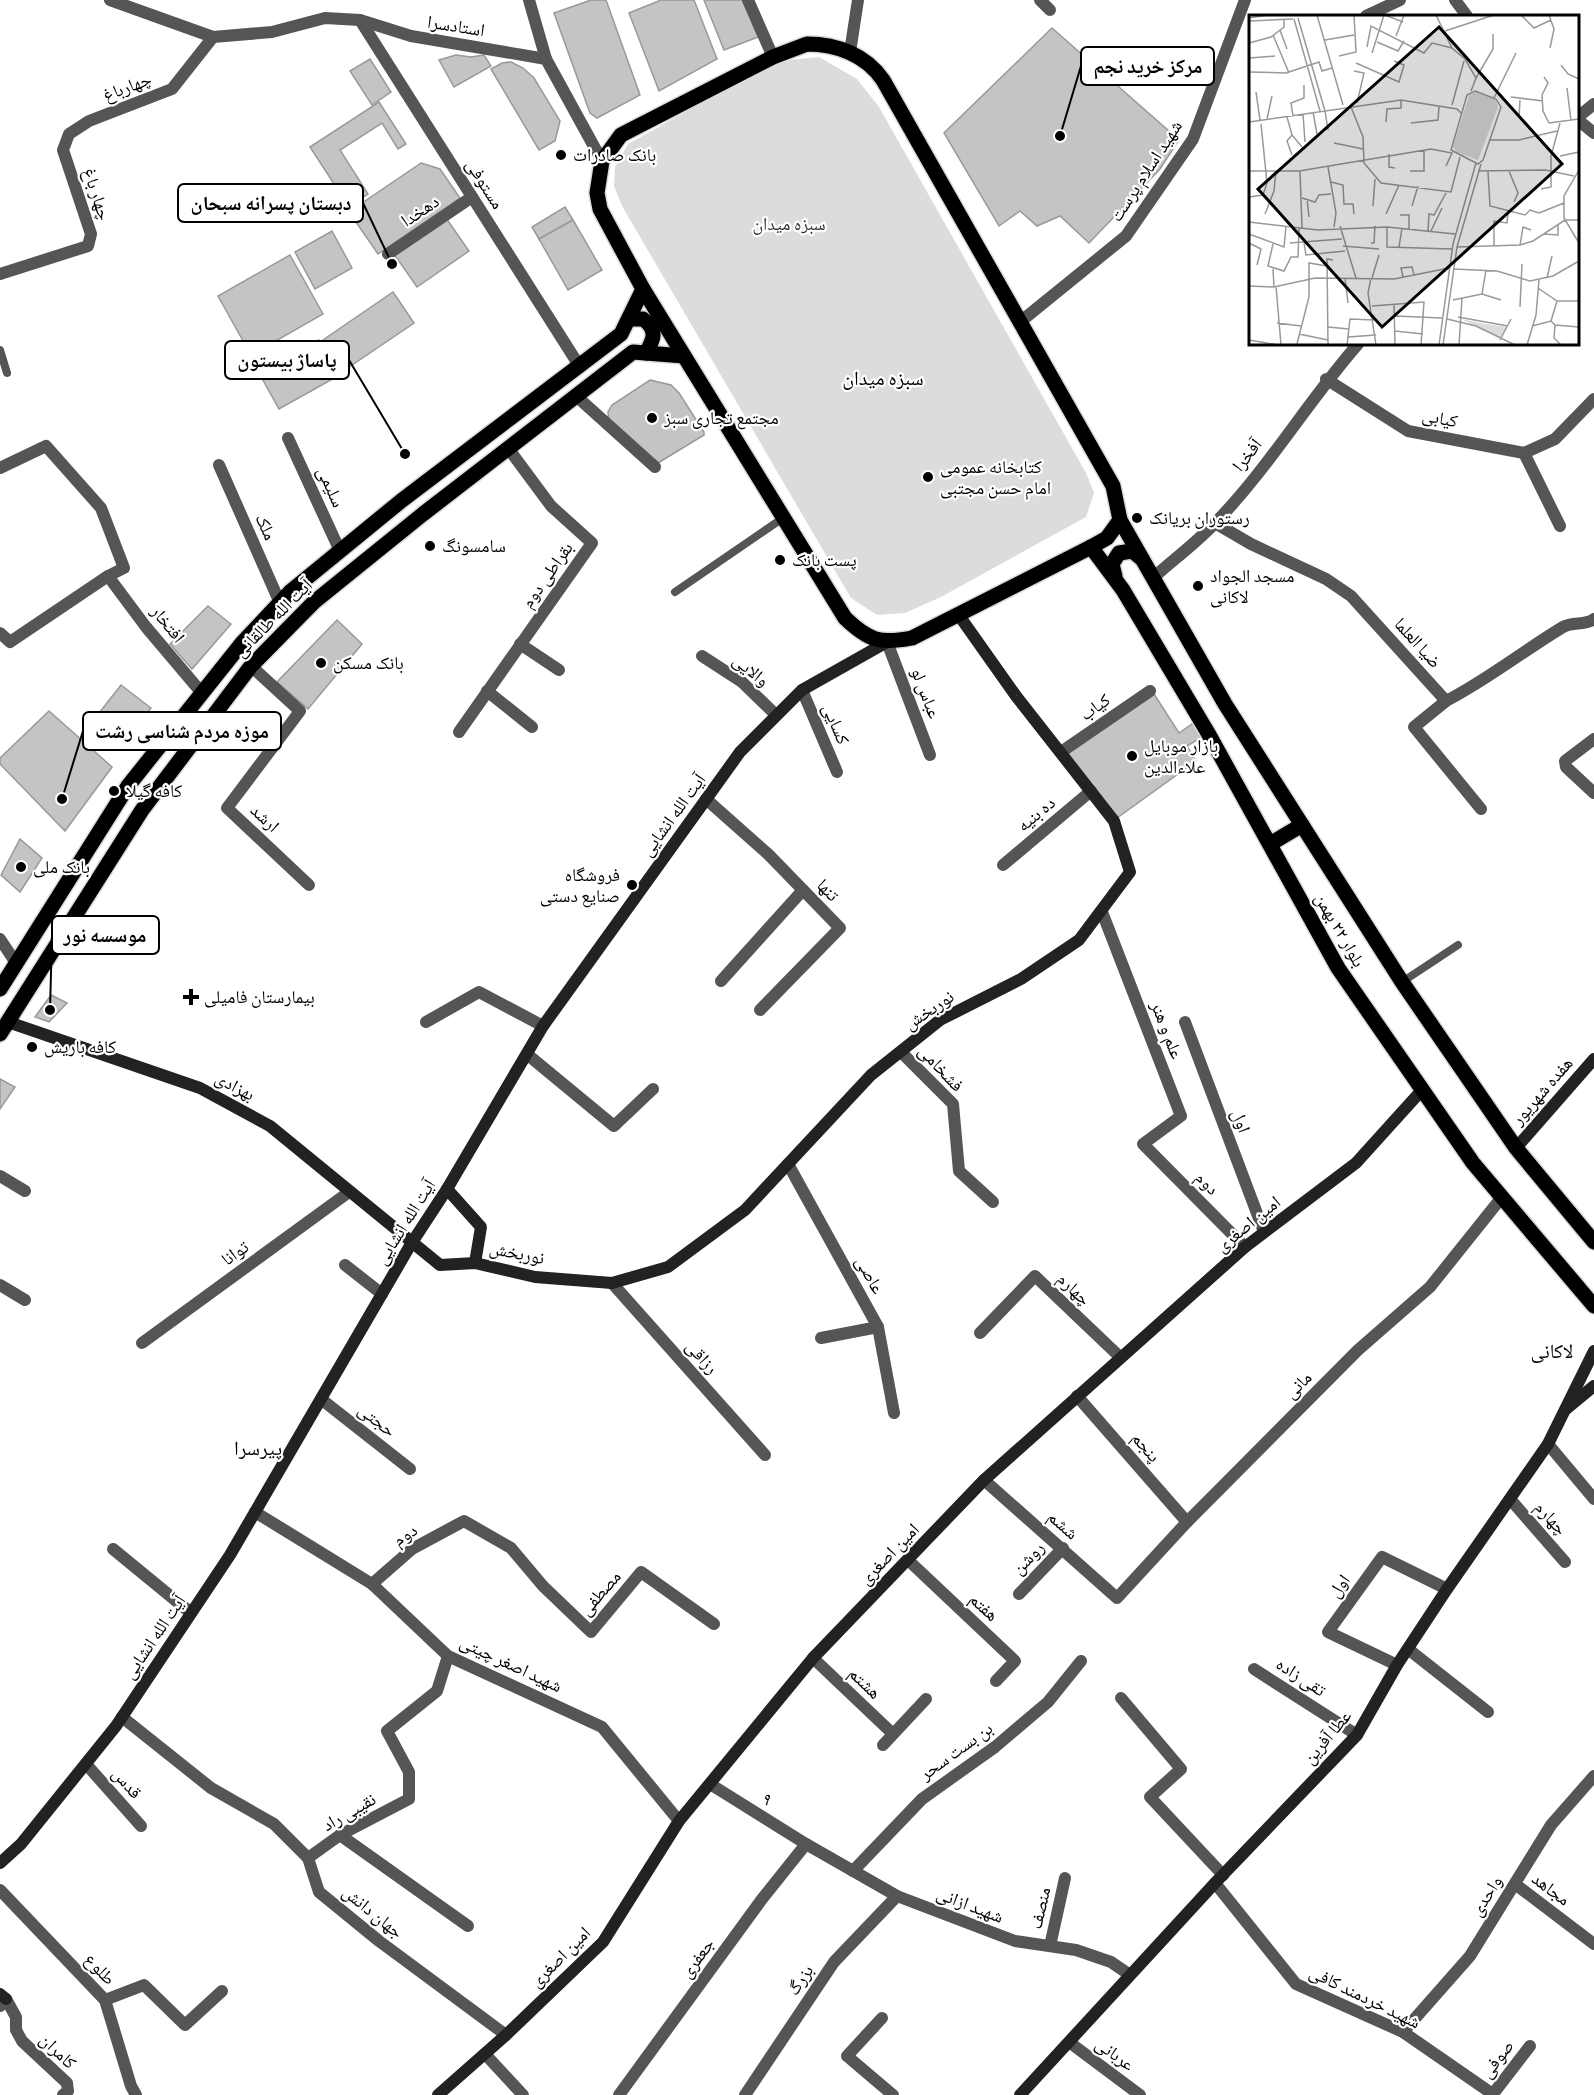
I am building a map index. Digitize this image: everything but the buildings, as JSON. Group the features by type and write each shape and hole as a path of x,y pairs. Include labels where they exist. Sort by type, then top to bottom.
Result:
{"main road":[{"path":"807,44 829,45 850,52 870,64 883,80 1113,486 1120,519 1107,538 1091,547 912,638 887,642 863,636 845,618 643,289 600,209 597,184 602,161 621,135 773,57 807,44"},
{"name":"آیت الله طالقانی","path":"0,989 128,786 242,643 280,603 401,501 621,334 643,289"},
{"path":"628,319 643,319 654,330 655,336 646,353"},
{"name":"آیت الله طالقانی","path":"4,1028 142,810 251,666 314,602 575,395 633,352 684,356"},
{"name":"بلوار ۲۲ بهمن","path":"1120,519 1225,704 1402,982 1516,1148 1594,1242"},
{"name":"بلوار ۲۲ بهمن","path":"1091,547 1115,576 1270,844 1338,968 1473,1163 1594,1306"},
{"path":"1115,576 1112,564 1119,553 1132,551 1142,559"},
{"path":"1270,844 1302,825"}],"street":[{"name":"استادسرا","path":"110,0 213,37 272,32 325,18 360,20 411,36 546,59"},
{"path":"529,0 546,59 602,161"},
{"path":"748,0 773,57"},
{"path":"850,52 858,0"},
{"path":"1040,0 1050,10"},
{"name":"شهید اسلام پرست","path":"1020,322 1126,236 1193,138 1245,0"},
{"path":"1368,15 1400,0"},
{"path":"1455,0 1466,15"},
{"name":"مستوفی","path":"360,20 580,367"},
{"name":"چهارباغ","path":"69,134 89,121 172,89 213,37"},
{"path":"1579,117 1594,104"},
{"path":"1579,119 1594,134"},
{"name":"چهار باغ","path":"0,274 88,246 91,234 63,150 69,134"},
{"name":"دهخدا","path":"388,254 472,197"},
{"name":"آفخرا","path":"1153,578 1215,523 1257,474 1326,379 1357,345"},
{"name":"کیابی","path":"1326,379 1408,430 1524,453"},
{"path":"575,395 655,467"},
{"path":"1560,526 1524,453 1556,439 1594,399"},
{"name":"سلیمی","path":"288,438 340,551"},
{"path":"0,468 46,446 101,508 124,568 108,576 10,642 0,633"},
{"name":"بقراطی دوم","path":"459,732 592,543 552,506 508,448"},
{"name":"ملک","path":"219,465 280,603"},
{"name":"ضیا العلما","path":"1215,523 1251,544 1326,579 1351,596 1446,701"},
{"name":"افتخار","path":"108,576 146,627 201,692"},
{"name":"نوربخش","path":"411,1244 440,1265 475,1263 535,1277 612,1283 668,1267 745,1210 872,1075 940,1020 1021,979 1079,940 1130,872 1114,821 1016,696 958,614"},
{"path":"1481,809 1414,727 1446,701 1566,625 1593,622"},
{"name":"آیت الله انشایی","path":"0,1863 21,1844 122,1717 255,1512 411,1244 447,1189 543,1026 740,752 802,690 887,642"},
{"name":"عباس لو","path":"887,642 930,756"},
{"path":"520,644 559,669"},
{"name":"والایی","path":"702,656 742,682 776,716"},
{"name":"ارشد","path":"251,666 300,711 227,808 309,885"},
{"name":"کسایی","path":"802,690 837,772"},
{"path":"487,691 532,727"},
{"name":"کیاب","path":"1061,752 1149,691"},
{"path":"1594,739 1565,760 1566,767 1594,793"},
{"name":"ده بنیه","path":"1004,865 1091,791"},
{"name":"تنها","path":"706,799 768,854 840,928 760,1010"},
{"path":"722,981 803,890"},
{"name":"علم و هنر","path":"1102,912 1181,1116 1143,1144"},
{"path":"0,939 16,963"},
{"path":"426,1022 479,992 543,1026"},
{"name":"اول","path":"1185,1022 1264,1232"},
{"name":"بهزادی","path":"4,1028 200,1088 270,1126 411,1244"},
{"name":"فشخامی","path":"901,1052 953,1104 959,1171 993,1202"},
{"path":"528,1055 614,1126 652,1089"},
{"name":"هفده شهریور","path":"1516,1148 1594,1059"},
{"name":"امین اصغری","path":"438,2095 506,2035 603,1942 679,1821 813,1658 984,1480 1245,1247 1356,1163 1422,1090"},
{"name":"دوم","path":"1143,1144 1245,1247"},
{"name":"عاصی","path":"788,1164 878,1327 894,1413"},
{"path":"0,1176 25,1191"},
{"name":"نوربخش","path":"447,1189 481,1227 475,1263"},
{"name":"توانا","path":"142,1343 349,1192"},
{"name":"مانی","path":"1117,1598 1187,1522 1358,1350 1430,1287 1502,1197"},
{"path":"345,1266 382,1294"},
{"name":"چهارم","path":"980,1333 1035,1276 1120,1357"},
{"name":"رزاقی","path":"612,1283 765,1455"},
{"path":"0,1285 25,1300"},
{"path":"821,1338 878,1327"},
{"name":"عطا آفرین","path":"1020,2095 1219,1879 1357,1735 1397,1665 1548,1444 1594,1351"},
{"path":"1563,1411 1594,1386"},
{"name":"پنجم","path":"1077,1396 1187,1522"},
{"name":"حجتی","path":"321,1399 410,1469"},
{"path":"1548,1444 1594,1499"},
{"name":"ششم","path":"984,1480 1117,1598"},
{"name":"چهارم","path":"1510,1499 1565,1562"},
{"name":"شهید اصغر چیتی","path":"255,1512 372,1584 448,1656 602,1727 679,1821"},
{"name":"دوم","path":"372,1584 412,1549 464,1521"},
{"name":"مصطفی","path":"464,1521 511,1548 543,1586 591,1632 641,1572 714,1624"},
{"name":"روشن","path":"1019,1594 1063,1548"},
{"path":"113,1549 191,1613"},
{"name":"اول","path":"1397,1665 1328,1632 1382,1557 1447,1589"},
{"name":"هفتم","path":"908,1560 1015,1661 996,1681"},
{"path":"1408,1649 1488,1712"},
{"name":"نقیبی راد","path":"309,1858 340,1835 409,1799 409,1772 387,1731 437,1691 448,1656"},
{"name":"هشتم","path":"813,1658 892,1734"},
{"name":"بن بست سحر","path":"853,1871 922,1798 995,1747 1048,1702 1081,1661"},
{"name":"تقی زاده","path":"1254,1669 1357,1735"},
{"name":"شهید خردمند کافی","path":"1121,1698 1181,1769 1150,1797 1219,1879 1296,1984 1403,2032 1493,2095"},
{"path":"883,1745 926,1699"},
{"name":"جهان دانش","path":"122,1717 211,1788 274,1824 309,1858 319,1892 379,1941 506,2035"},
{"name":"قدس","path":"86,1764 141,1826"},
{"name":"واحدی","path":"1403,2032 1470,1956 1551,1825 1594,1776"},
{"name":"۹","path":"710,1784 806,1844"},
{"path":"340,1835 468,1926"},
{"name":"شهید ازانی","path":"806,1844 897,1896 1015,1941 1076,1950 1111,1962 1130,1975"},
{"name":"جعفری","path":"619,2095 762,1899 806,1844"},
{"name":"منصف","path":"1050,1946 1065,1878"},
{"name":"مجاهد","path":"1515,1884 1594,1944"},
{"name":"طلوع","path":"0,1890 105,2000 131,2086 136,2095"},
{"name":"بزرگ","path":"745,2095 834,1962 897,1896"},
{"path":"105,2000 144,1985 184,2025 222,1992"},
{"name":"کامران","path":"2,2000 15,2017 16,2030 22,2041 67,2083 68,2091 63,2095"},
{"path":"882,2018 847,2055 888,2094"},
{"name":"عربانی","path":"1069,2042 1140,2095"},
{"name":"صوفی","path":"1493,2095 1530,2046"},
{"path":"485,2054 524,2095"}],"lane":[{"path":"0,350 7,373"},
{"path":"675,592 783,518"},
{"path":"1402,982 1458,945"}],"green space":[{"name":"سبزه میدان","path":"819,57 857,79 879,107 1086,473 1094,493 1086,517 941,597 905,613 877,615 851,598 622,206 614,186 615,167 628,144 755,73 790,60"}],"place":[{"name":"مرکز خرید نجم","path":"1060,136"},
{"name":"بانک صادرات","path":"561,155"},
{"name":"دبستان پسرانه سبحان","path":"392,264"},
{"name":"مجتمع تجاری سبز","path":"652,418"},
{"name":"پاساژ بیستون","path":"405,454"},
{"name":"کتابخانه عمومی امام حسن مجتبی","path":"928,477"},
{"name":"رستوران بریانک","path":"1137,518"},
{"name":"سامسونگ","path":"430,546"},
{"name":"پست بانک","path":"780,560"},
{"name":"مسجد الجواد لاکانی","path":"1198,586"},
{"name":"بانک مسکن","path":"321,663"},
{"name":"بازار موبایل علاءالدین","path":"1132,756"},
{"name":"کافه گیلا","path":"114,791"},
{"name":"موزه مردم شناسی رشت","path":"62,799"},
{"name":"بانک ملی","path":"21,867"},
{"name":"فروشگاه صنایع دستی","path":"632,885"},
{"name":"بیمارستان فامیلی","path":"191,997"},
{"name":"موسسه نور","path":"50,1010"},
{"name":"کافه باریش","path":"32,1047"}],"district":[{"name":"سبزه میدان","path":"883,378"},
{"name":"لاکانی","path":"1552,1351"},
{"name":"پیرسرا","path":"258,1448"}]}
